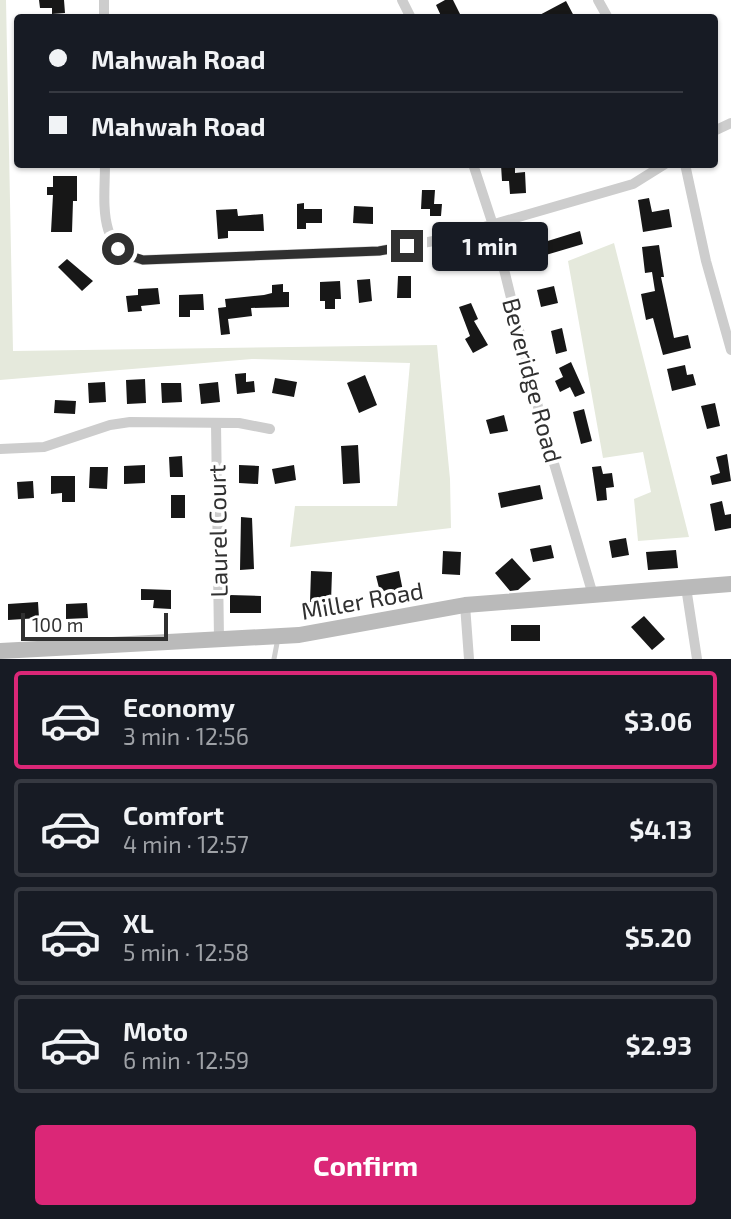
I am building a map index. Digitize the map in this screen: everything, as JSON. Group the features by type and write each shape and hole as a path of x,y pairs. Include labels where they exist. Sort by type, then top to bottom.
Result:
{"street":[{"path":"104,168 107,232 118,249 143,260 379,251 439,240 633,184 659,168"},
{"name":"Beveridge Road","path":"474,168 493,225 542,423 593,595"},
{"path":"686,168 706,261 731,350"},
{"path":"0,449 44,447 110,425 130,422 216,423 255,425 270,429"},
{"name":"Laurel Court","path":"216,423 219,639"},
{"name":"Miller Road","path":"0,651 328,631 465,605 731,584"},
{"path":"686,587 697,659"},
{"path":"465,605 469,659"}],"lane":[{"path":"274,659 278,635"}],"shaded area":[{"path":"0,0 6,0 13,351 437,345 450,479 451,528 290,547 295,506 397,506 410,363 252,359 0,380"},
{"path":"614,243 689,537 638,541 634,499 651,492 643,452 603,458 568,261"}],"building":[{"path":"39,0 64,0 65,13 52,14 52,8 40,8"},
{"path":"445,0 453,0 460,14 440,14 436,5"},
{"path":"566,1 573,14 542,14"},
{"path":"501,168 515,168 515,173 525,172 526,193 510,194 509,181 502,181"},
{"path":"53,176 77,176 77,201 73,201 72,232 51,232 53,195 47,195 47,187 53,187"},
{"path":"422,190 435,190 434,204 442,204 441,216 430,216 430,209 421,209"},
{"path":"649,198 652,212 669,209 672,227 643,232 638,200"},
{"path":"304,203 304,209 322,209 322,223 306,223 306,229 297,229 297,204"},
{"path":"354,206 373,207 373,224 353,223"},
{"path":"237,209 238,216 263,214 264,231 228,231 228,238 218,239 216,210"},
{"path":"580,231 583,244 529,260 525,248"},
{"path":"659,245 664,277 661,277 674,338 688,335 691,348 663,355 653,318 646,320 641,294 655,291 652,272 645,273 642,247"},
{"path":"67,259 93,281 82,291 58,267"},
{"path":"398,276 411,276 411,298 397,298"},
{"path":"370,279 372,301 359,303 357,280"},
{"path":"340,281 341,299 335,299 335,309 325,309 325,301 320,301 320,282"},
{"path":"283,284 283,292 289,292 289,307 251,308 252,316 228,319 230,334 221,335 218,308 226,307 225,299 272,293 272,285"},
{"path":"554,286 558,303 541,307 537,290"},
{"path":"158,288 160,304 141,306 142,311 128,312 126,296 138,295 138,289"},
{"path":"203,294 204,310 190,310 190,317 179,317 179,295"},
{"path":"471,303 478,319 474,321 488,345 473,353 465,339 470,336 459,307"},
{"path":"562,328 567,351 556,354 551,331"},
{"path":"571,362 585,393 575,397 570,387 560,392 555,381 563,377 559,368"},
{"path":"685,365 687,375 693,374 696,385 672,391 667,369"},
{"path":"246,373 246,382 254,381 255,392 237,394 235,374"},
{"path":"365,375 377,405 359,413 347,383"},
{"path":"275,378 297,382 294,397 272,393"},
{"path":"145,379 146,403 127,404 126,380"},
{"path":"105,382 106,402 89,403 88,383"},
{"path":"218,382 220,402 201,404 199,384"},
{"path":"161,383 181,383 182,402 162,403"},
{"path":"55,400 76,401 75,414 54,413"},
{"path":"715,403 720,426 707,429 701,406"},
{"path":"584,409 592,441 581,444 573,412"},
{"path":"504,415 508,431 490,434 486,420"},
{"path":"358,445 360,483 343,484 341,446"},
{"path":"727,454 731,481 712,485 710,476 720,473 716,457"},
{"path":"182,456 183,477 170,477 169,457"},
{"path":"145,465 145,483 124,484 124,466"},
{"path":"239,465 259,466 258,484 239,483"},
{"path":"294,465 296,480 275,484 272,469"},
{"path":"601,466 603,474 612,473 614,487 606,488 607,500 597,501 592,467"},
{"path":"90,467 108,467 107,489 89,488"},
{"path":"51,476 75,476 75,502 62,502 62,493 51,494"},
{"path":"33,481 34,498 18,499 17,482"},
{"path":"540,485 543,499 501,508 498,493"},
{"path":"171,495 185,495 185,518 171,518"},
{"path":"722,501 725,515 731,514 731,528 715,531 710,504"},
{"path":"241,517 252,518 254,569 240,570"},
{"path":"626,538 629,555 612,558 609,541"},
{"path":"551,545 554,558 533,562 530,549"},
{"path":"676,550 678,568 648,570 646,552"},
{"path":"443,551 461,552 460,575 442,574"},
{"path":"512,558 531,579 518,590 510,591 495,573"},
{"path":"311,571 332,572 331,602 310,602"},
{"path":"399,571 403,591 381,596 376,576"},
{"path":"141,589 171,590 171,609 153,608 154,600 141,600"},
{"path":"230,595 261,596 261,613 230,613"},
{"path":"38,602 39,618 8,620 8,604"},
{"path":"87,603 88,618 66,619 66,604"},
{"path":"644,616 665,639 652,650 631,627"},
{"path":"511,625 540,625 540,641 511,641"}],"route":[{"path":"118,249 143,260 379,251 407,246"}]}
